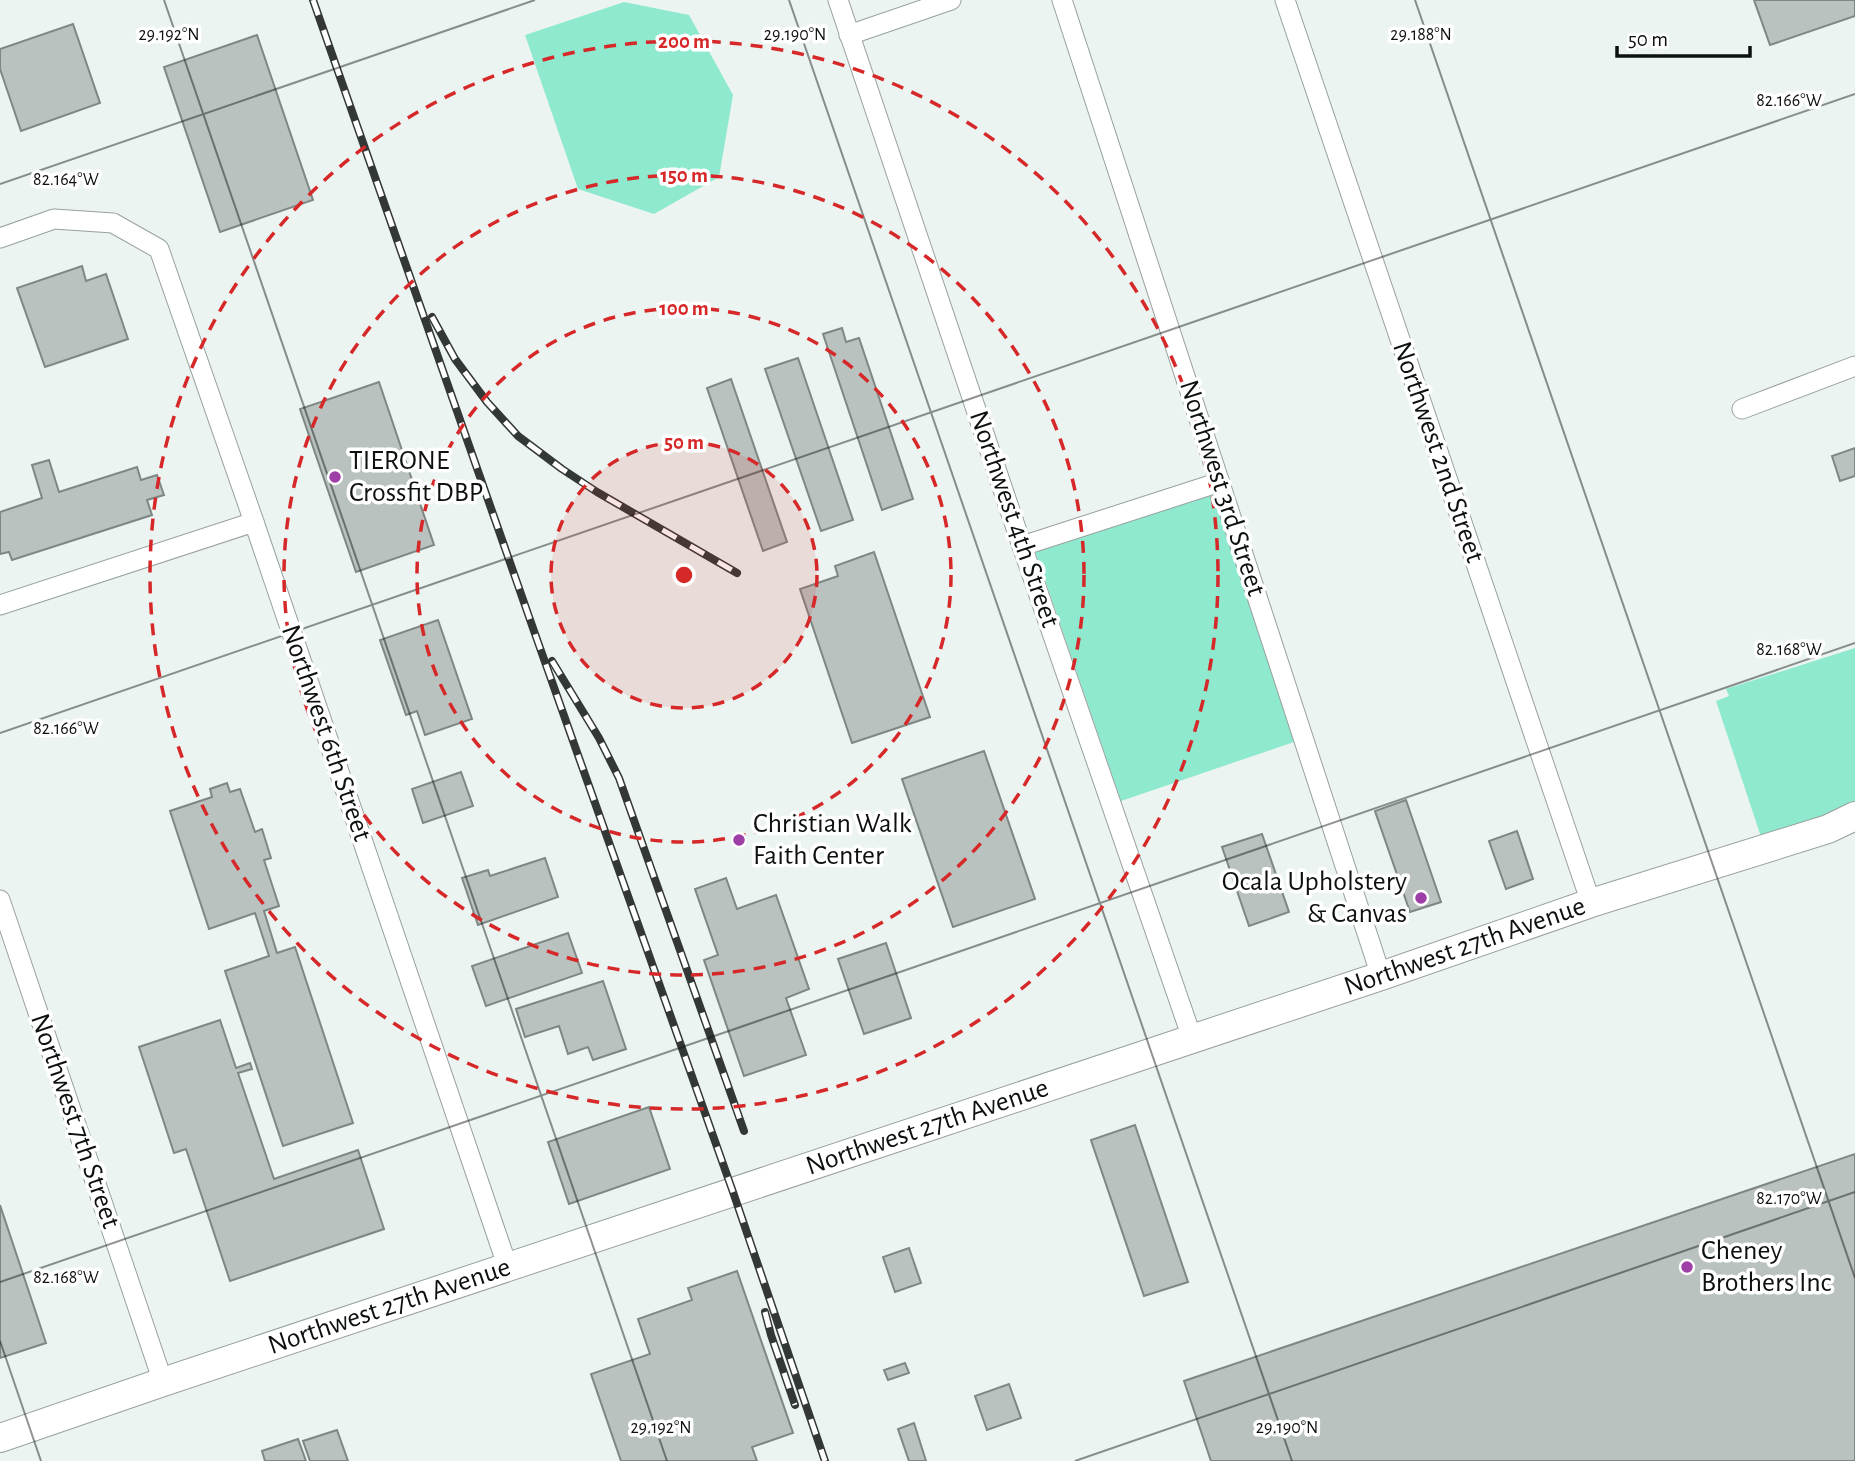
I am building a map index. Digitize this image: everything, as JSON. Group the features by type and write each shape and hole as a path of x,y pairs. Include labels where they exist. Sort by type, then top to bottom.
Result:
{"main road":[{"name":"Northwest 27th Avenue","path":"0,1438 1381,976 1591,903 1842,826 1855,816"}],"street":[{"name":"Northwest 4th Street","path":"838,0 1192,1038"},
{"path":"849,35 951,0"},
{"name":"Northwest 3rd Street","path":"1062,0 1381,976"},
{"name":"Northwest 2nd Street","path":"1285,0 1591,903"},
{"name":"Northwest 6th Street","path":"0,238 54,219 113,223 159,249 508,1268"},
{"path":"1742,409 1855,366"},
{"path":"1022,545 1220,482"},
{"path":"0,605 254,522"},
{"name":"Northwest 7th Street","path":"0,900 163,1382"}],"green space":[{"path":"624,2 689,15 733,95 719,177 654,214 578,189 525,35"},
{"path":"1213,493 1294,742 1121,801 1035,551"},
{"path":"1855,648 1855,806 1762,840 1716,701 1729,696 1726,689"}],"building":[{"path":"1754,0 1855,0 1855,16 1770,45"},
{"path":"73,24 100,103 21,131 0,69 0,49"},
{"path":"257,35 313,200 220,232 164,67"},
{"path":"82,266 86,281 106,274 128,339 45,367 17,288"},
{"path":"842,328 846,342 859,338 913,499 882,510 823,334"},
{"path":"798,358 853,520 821,531 765,369"},
{"path":"731,379 787,542 763,551 707,388"},
{"path":"379,382 434,545 356,572 300,409"},
{"path":"1855,448 1855,476 1840,481 1832,456"},
{"path":"49,460 59,492 137,467 141,480 157,475 164,495 147,500 152,515 12,560 9,552 0,554 0,512 42,498 32,465"},
{"path":"874,552 930,717 852,743 800,589 838,576 835,566"},
{"path":"438,620 472,719 425,735 417,711 406,715 380,640"},
{"path":"984,751 1035,899 953,927 902,779"},
{"path":"461,772 473,806 423,823 412,789"},
{"path":"227,783 230,792 240,789 255,832 262,829 271,858 264,860 279,906 264,911 277,953 295,947 353,1123 283,1146 225,971 269,956 255,913 209,929 170,811 212,797 210,789"},
{"path":"1406,800 1441,902 1410,912 1375,811"},
{"path":"1517,831 1533,879 1506,889 1489,841"},
{"path":"1262,834 1289,912 1249,926 1222,847"},
{"path":"545,858 558,897 478,925 462,878 488,870 490,876"},
{"path":"726,878 737,909 776,895 809,989 786,998 806,1055 744,1076 704,960 718,955 695,889"},
{"path":"568,933 582,973 486,1006 472,966"},
{"path":"886,943 911,1018 864,1034 838,959"},
{"path":"603,981 626,1049 593,1060 588,1047 568,1054 559,1026 525,1037 516,1009"},
{"path":"220,1020 236,1068 250,1063 252,1069 238,1073 274,1179 358,1150 384,1229 230,1281 186,1149 174,1153 139,1047"},
{"path":"649,1107 670,1169 569,1204 548,1142"},
{"path":"1135,1125 1188,1282 1144,1296 1091,1140"},
{"name":"Cheney Brothers Inc","path":"1855,1154 1855,1461 1211,1461 1184,1381"},
{"path":"0,1205 46,1343 0,1358"},
{"path":"909,1248 921,1283 895,1292 883,1257"},
{"path":"737,1271 793,1433 752,1447 757,1461 621,1461 591,1374 650,1354 638,1319 692,1300 688,1288"},
{"path":"905,1363 909,1373 888,1380 884,1370"},
{"path":"1009,1384 1021,1418 987,1430 975,1396"},
{"path":"914,1423 926,1461 909,1461 898,1429"},
{"path":"337,1430 348,1461 310,1461 303,1441"},
{"path":"298,1439 306,1461 265,1461 262,1451"}],"railway":[{"path":"313,0 733,1192 825,1461"},
{"path":"432,317 455,359 487,402 518,436 597,492 737,573"},
{"path":"552,661 599,738 619,778 744,1131"},
{"path":"765,1312 795,1405"}],"place":[{"name":"TIERONE Crossfit DBP","path":"335,477"},
{"name":"Christian Walk Faith Center","path":"739,840"},
{"name":"Ocala Upholstery & Canvas","path":"1421,898"},
{"name":"Cheney Brothers Inc","path":"1687,1267"}]}
